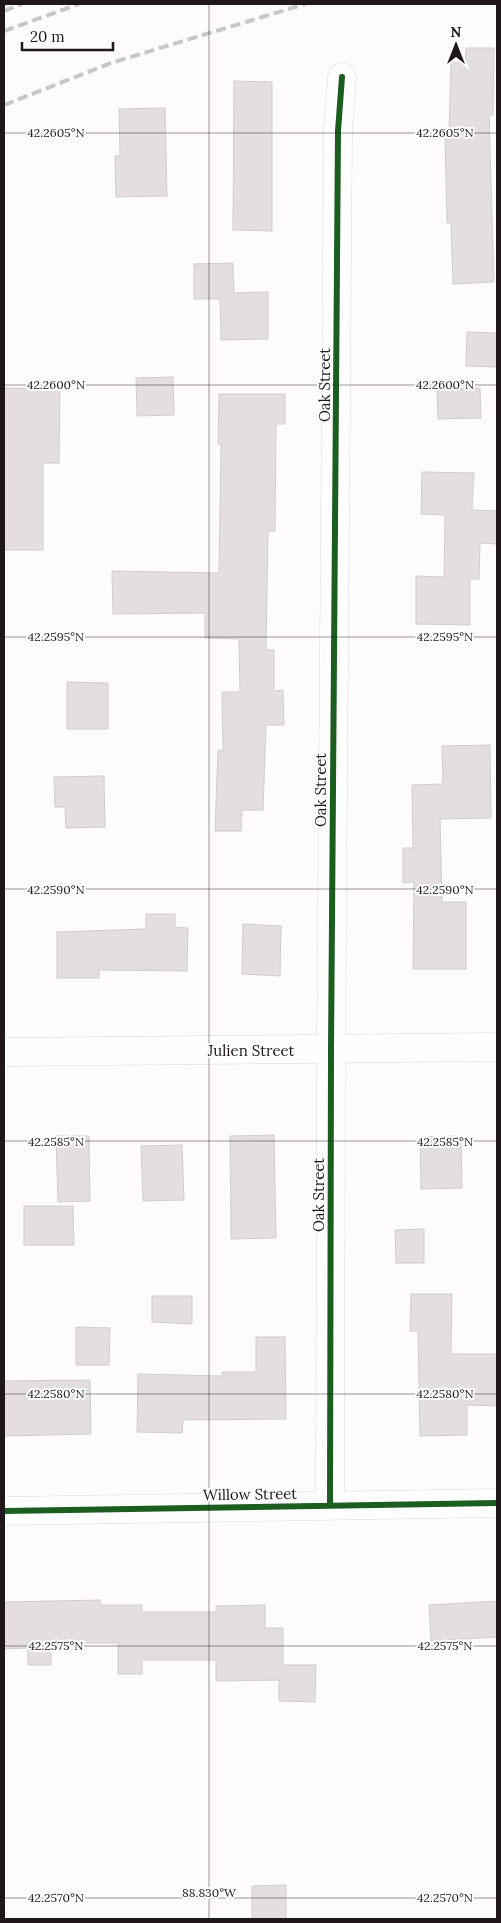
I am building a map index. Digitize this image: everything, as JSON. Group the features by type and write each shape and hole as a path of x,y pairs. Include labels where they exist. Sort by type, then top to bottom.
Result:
{"street":[{"name":"Oak Street","path":"330,1505 331,1050 338,151 342,76"},
{"name":"Julien Street","path":"4,1052 497,1047"},
{"name":"Willow Street","path":"4,1511 497,1503"}],"building":[{"path":"466,48 494,48 493,115 489,115 494,282 453,284 451,223 447,223 445,135 449,134 451,62 465,63"},
{"path":"234,81 272,82 272,231 233,230"},
{"path":"165,108 167,196 116,197 115,156 120,156 119,109"},
{"path":"233,263 234,293 268,292 268,339 221,340 220,299 194,299 194,264"},
{"path":"467,332 497,333 497,367 466,366"},
{"path":"173,377 174,415 137,416 136,378"},
{"path":"4,388 60,389 59,463 43,463 43,550 4,550"},
{"path":"480,388 481,418 438,419 437,389"},
{"path":"219,394 285,394 285,424 276,424 275,531 268,531 266,650 274,650 274,691 283,690 284,725 266,725 263,810 242,810 241,831 215,831 218,750 223,751 222,692 240,692 239,639 205,638 205,613 113,614 112,571 219,573 221,444 218,444"},
{"path":"422,472 474,473 472,510 497,511 497,544 480,543 479,579 470,579 470,625 416,624 416,576 444,577 445,515 421,514"},
{"path":"67,682 108,683 108,729 67,729"},
{"path":"490,745 491,818 440,819 442,902 466,902 466,969 413,969 414,882 403,883 403,848 413,848 412,785 443,784 442,746"},
{"path":"104,776 105,827 66,828 65,807 55,807 54,777"},
{"path":"146,914 175,914 175,927 188,928 187,971 99,970 99,978 57,978 57,932 146,929"},
{"path":"243,924 281,926 280,976 242,974"},
{"path":"274,1135 276,1238 231,1239 230,1136"},
{"path":"56,1136 89,1136 90,1201 58,1202"},
{"path":"461,1136 462,1188 421,1189 420,1137"},
{"path":"182,1145 184,1200 143,1201 141,1146"},
{"path":"24,1206 73,1206 74,1245 24,1245"},
{"path":"424,1229 424,1263 396,1263 395,1230"},
{"path":"411,1294 452,1294 451,1354 497,1354 497,1406 467,1405 467,1435 420,1436 418,1331 410,1331"},
{"path":"152,1296 192,1296 192,1324 152,1322"},
{"path":"76,1327 110,1328 109,1365 76,1365"},
{"path":"256,1337 285,1337 286,1419 183,1420 182,1433 137,1432 138,1374 222,1376 222,1372 256,1372"},
{"path":"90,1380 91,1434 4,1436 4,1381"},
{"path":"100,1600 100,1605 142,1605 142,1612 216,1612 216,1606 265,1605 265,1628 283,1628 283,1665 316,1665 315,1702 279,1701 279,1680 216,1681 216,1660 142,1660 142,1674 118,1674 118,1643 51,1643 51,1665 28,1665 28,1648 4,1649 4,1602"},
{"path":"497,1601 497,1637 431,1641 429,1605"},
{"path":"286,1885 286,1919 252,1919 252,1886"}],"railway":[{"path":"4,11 22,4"},
{"path":"4,31 79,4"},
{"path":"4,105 111,63 305,4"}],"cycle path":[{"path":"330,1505 331,1050 338,131 342,77"},
{"path":"4,1511 497,1503"}]}
